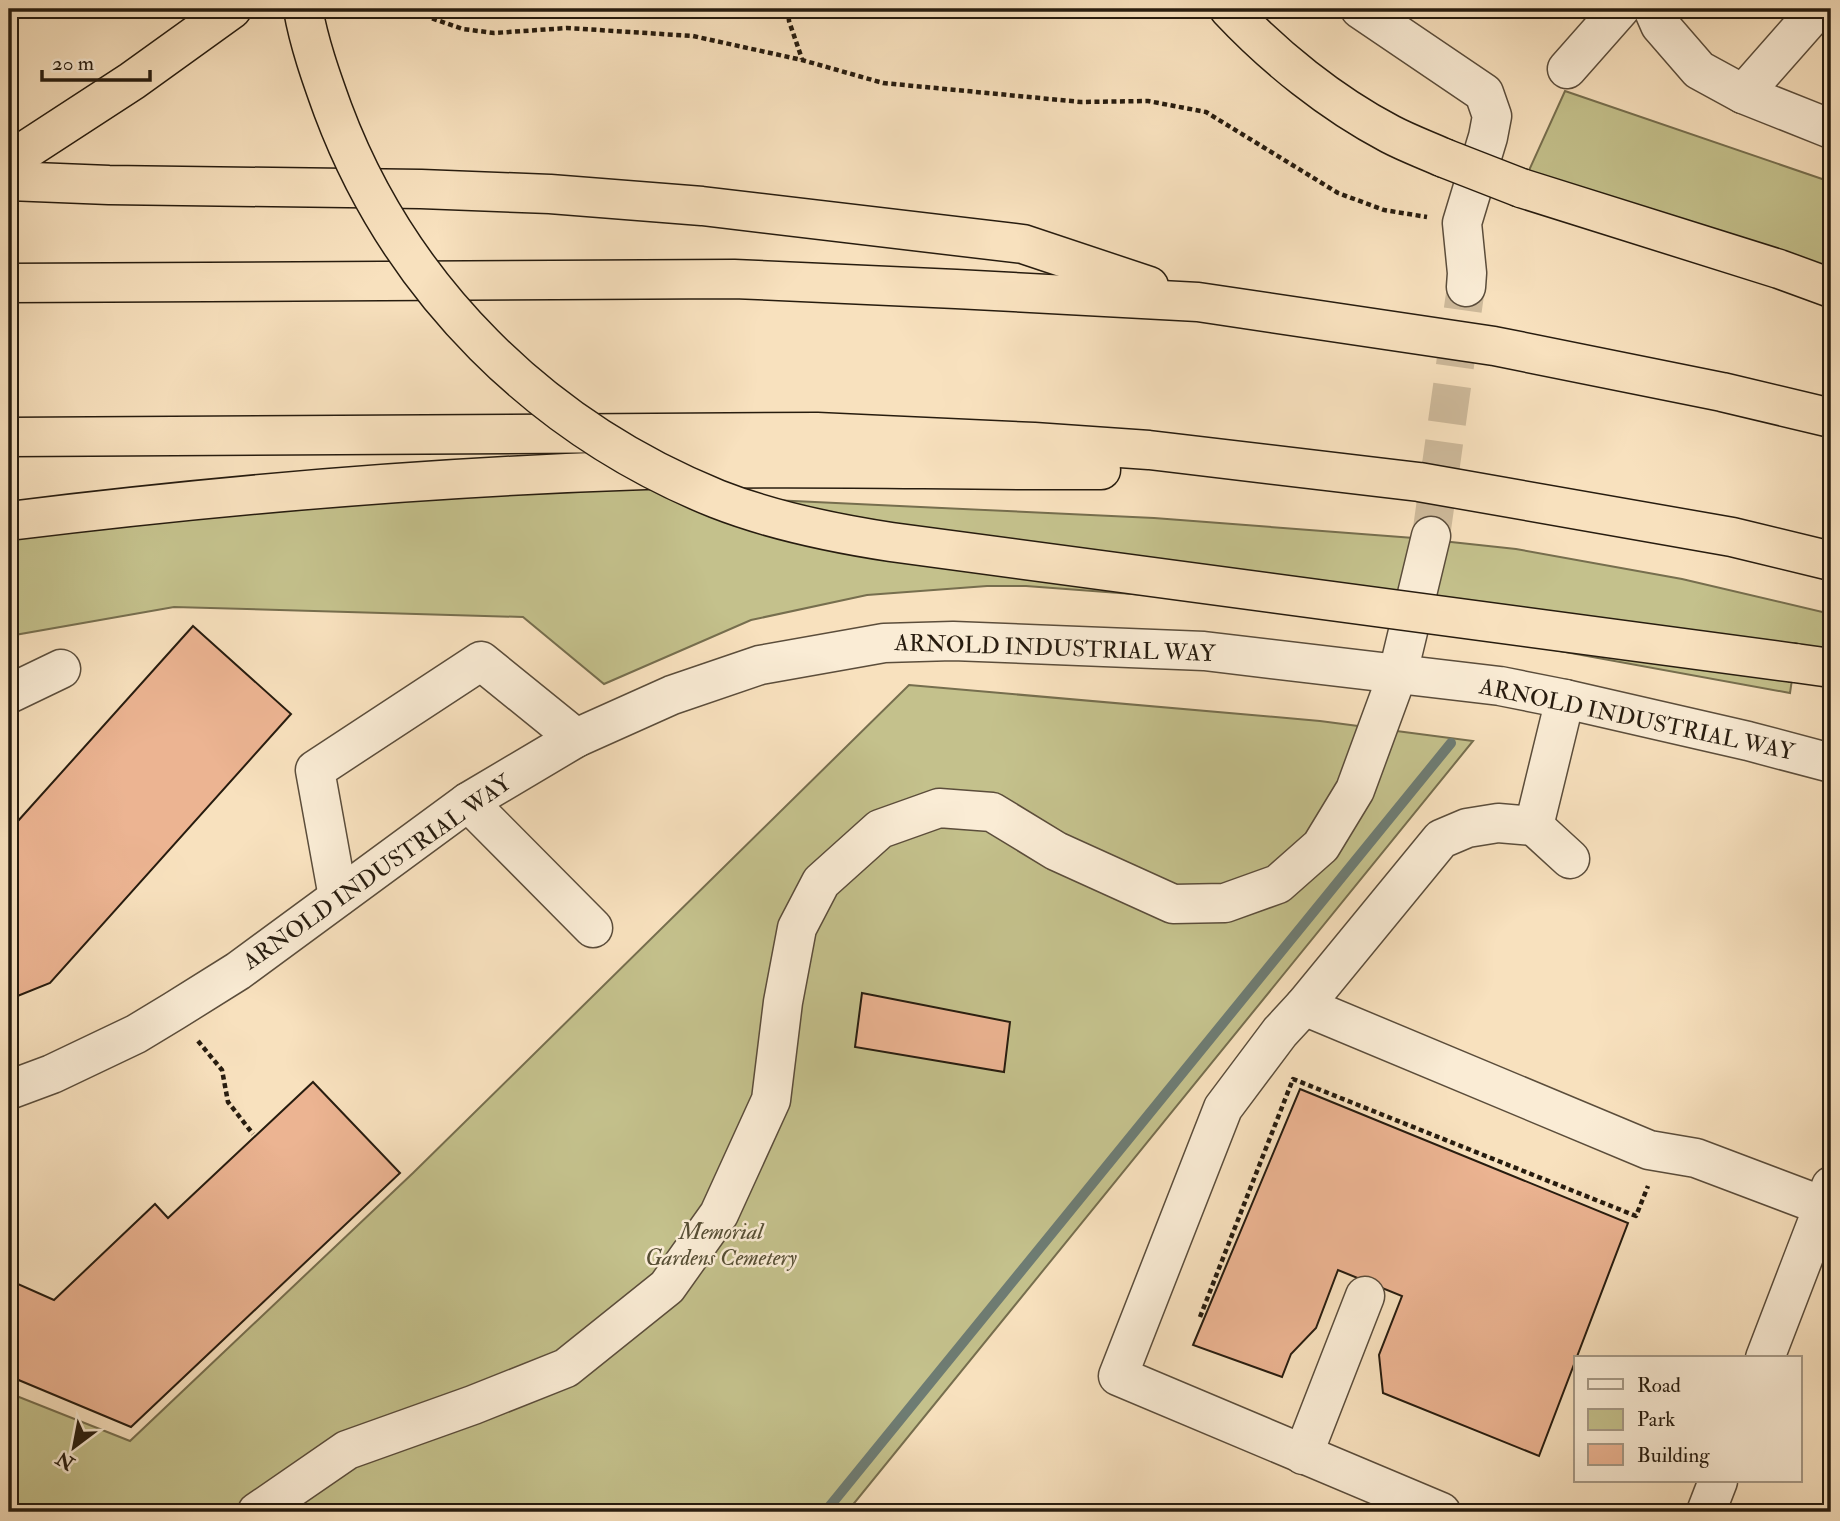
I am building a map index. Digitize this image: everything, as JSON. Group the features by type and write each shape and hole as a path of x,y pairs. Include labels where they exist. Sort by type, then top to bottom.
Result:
{"highway":[{"path":"9,161 131,82 232,9"},
{"path":"303,9 321,79 342,135 374,200 433,289 472,334 515,376 561,413 611,447 707,495 774,519 844,535 1813,666"},
{"path":"1228,9 1254,36 1297,72 1390,134 1521,188 1831,288"},
{"path":"9,181 537,193 702,206 1023,244 1198,302"},
{"path":"9,283 734,279 1198,302 1494,346 1722,392 1831,418"},
{"path":"9,437 817,432 987,439 1149,450 1479,492 1732,537 1831,561"},
{"path":"9,521 155,503 320,489 468,478 645,470 815,467 979,471 1320,470"}],"street":[{"path":"1360,9 1484,93 1492,116 1489,137 1462,223 1466,287"},
{"path":"1567,69 1620,9"},
{"path":"1653,9 1660,24 1699,70 1743,94 1831,129"},
{"path":"1743,94 1818,9"},
{"path":"257,1512 347,1450 566,1368 667,1287 719,1214 771,1100 783,1002 797,928 821,882 880,829 939,808 992,812 1056,851 1173,904 1225,903 1278,884 1321,846 1355,790 1398,673 1431,536"},
{"name":"ARNOLD INDUSTRIAL WAY","path":"9,1090 52,1074 136,1034 174,1011 238,971 468,802 576,738 672,695 760,665 884,643 953,641 1204,651 1500,686 1748,741 1831,763"},
{"path":"338,897 315,770 481,661 576,738"},
{"path":"9,694 61,669"},
{"path":"1534,827 1565,699"},
{"path":"468,802 593,928"},
{"path":"1441,1512 1118,1376 1223,1108 1280,1032 1441,839 1467,828 1498,823 1534,827 1570,859"},
{"path":"1304,1006 1649,1150 1696,1157 1827,1196 1766,1356"},
{"path":"1303,1455 1366,1296"},
{"path":"1706,1512 1718,1482"}],"path":[{"path":"418,9 431,19 463,29 494,33 567,28 693,36 802,60 883,83 1081,102 1148,101 1206,113 1338,193 1384,210 1462,223"},
{"path":"788,9 789,21 802,60"},
{"path":"174,1011 222,1070 228,1102 253,1134"},
{"path":"1200,1317 1293,1079 1636,1216 1648,1185"}],"green space":[{"path":"1565,91 1831,182 1831,288 1521,188"},
{"path":"645,470 729,498 1154,518 1414,538 1516,549 1682,579 1831,614 1831,649 1797,645 1790,693 1516,643 1226,601 1026,586 987,586 867,595 751,620 604,684 523,617 174,607 9,636 9,521"},
{"name":"Memorial Gardens Cemetery","path":"909,685 1320,721 1473,741 847,1512 9,1512 9,1393 130,1441 413,1173"}],"building":[{"path":"193,626 291,714 50,983 15,997 9,991 9,831"},
{"path":"862,993 1010,1022 1004,1072 855,1047"},
{"path":"313,1082 400,1173 131,1427 9,1376 9,1280 54,1300 155,1204 168,1218"},
{"path":"1300,1089 1628,1223 1577,1356 1574,1356 1574,1364 1539,1456 1383,1393 1379,1355 1402,1296 1338,1270 1316,1328 1291,1354 1282,1377 1193,1345"}],"waterway":[{"path":"825,1512 1451,743"}],"tunnel":[{"path":"1431,536 1466,287"}]}
